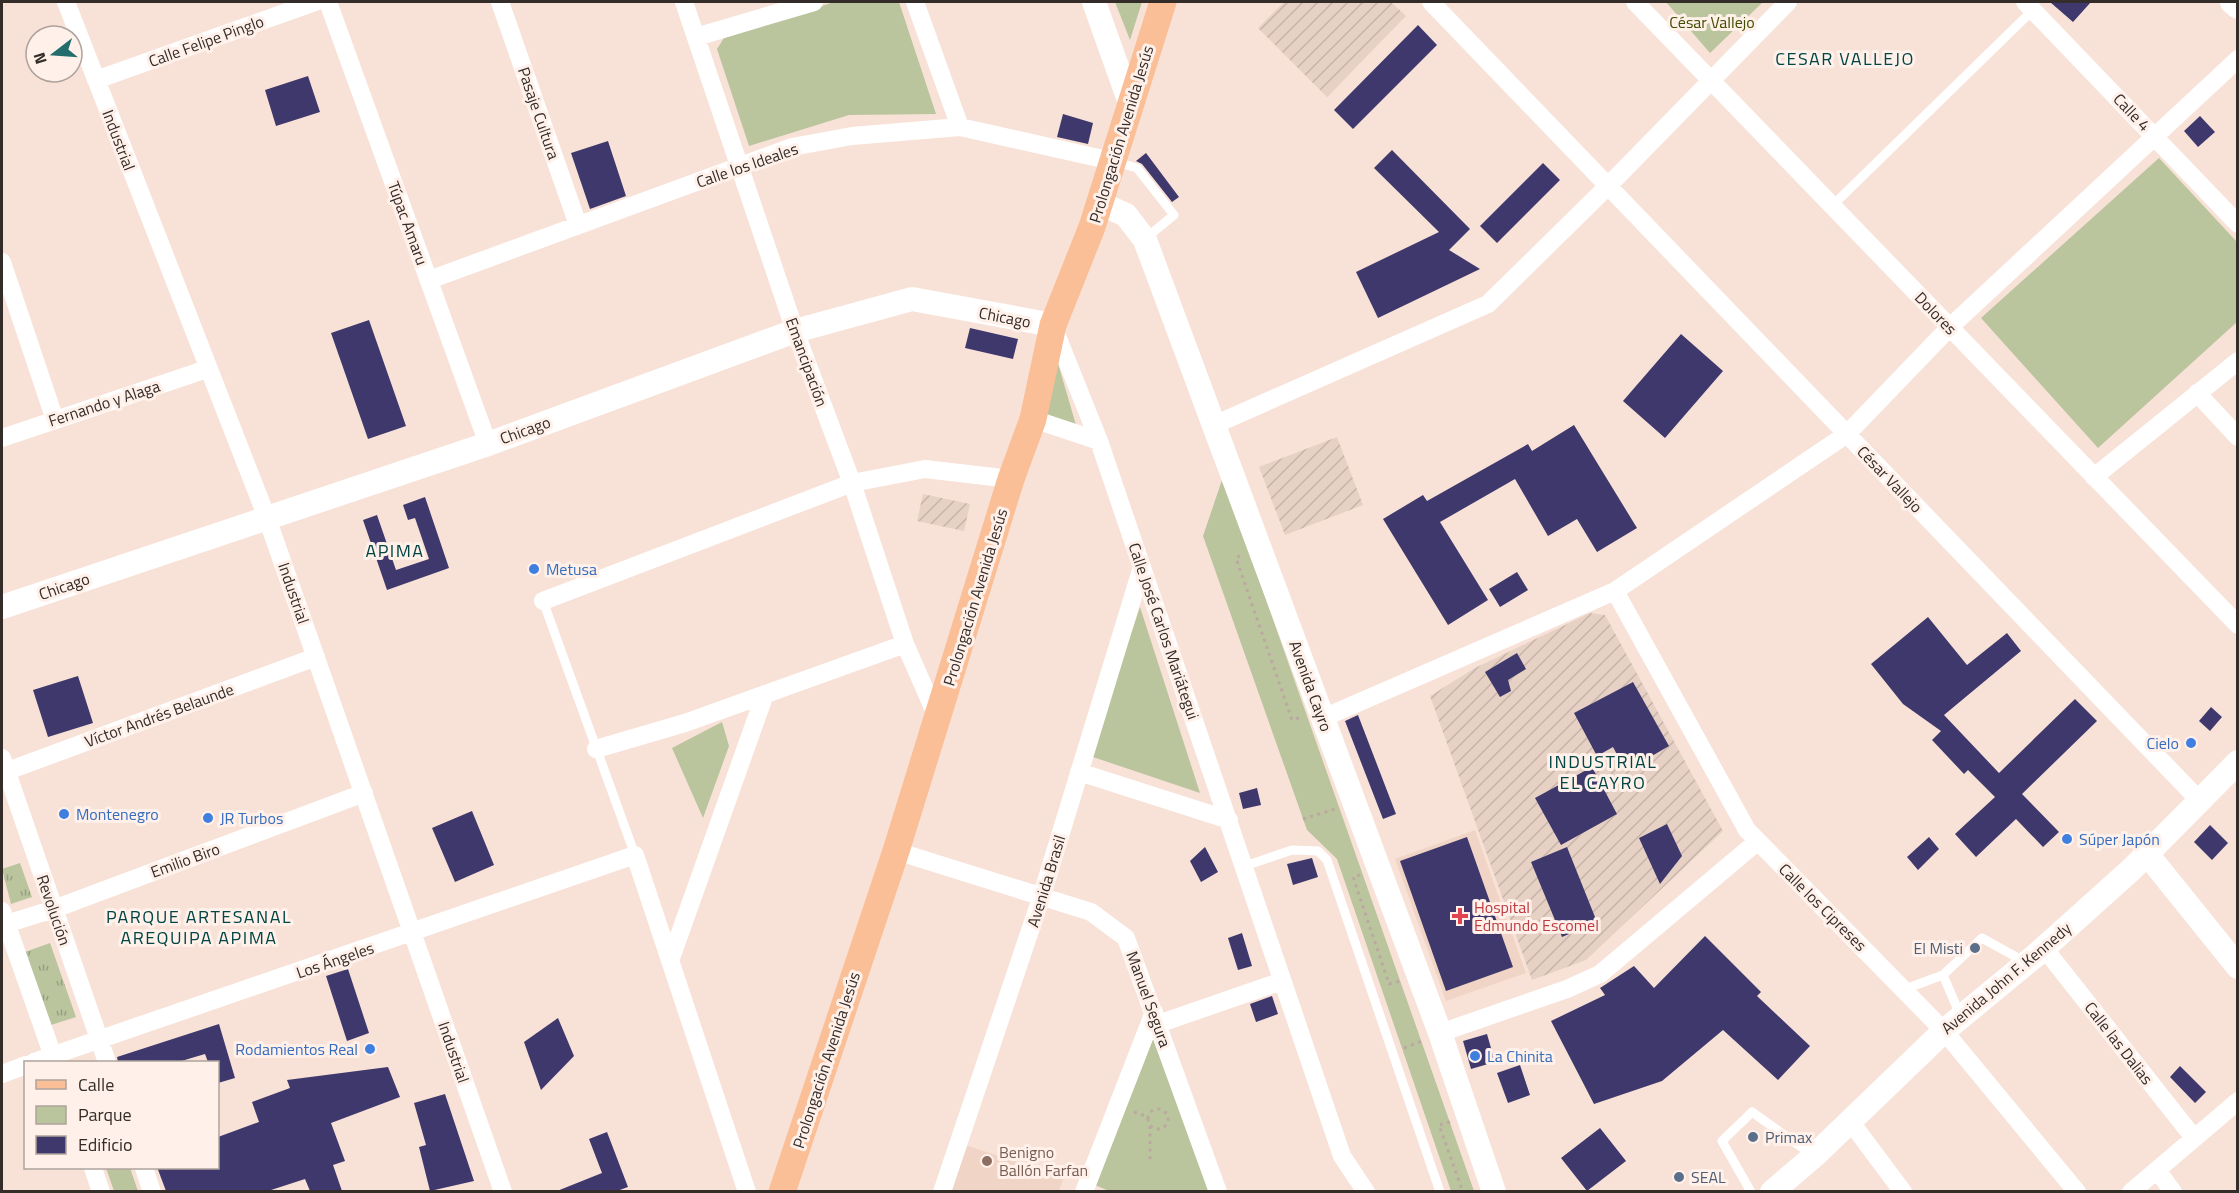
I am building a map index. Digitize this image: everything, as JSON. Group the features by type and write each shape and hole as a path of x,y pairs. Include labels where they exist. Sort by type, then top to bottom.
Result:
{"main road":[{"path":"1094,2 1130,103"},
{"name":"Prolongación Avenida Jesús","path":"782,1191 896,851 1011,479 1033,419 1053,325 1099,202 1163,2"},
{"path":"2232,2 2238,7"},
{"name":"Avenida Cayro","path":"1099,202 1126,215 1144,240 1323,718 1431,1037 1494,1191"},
{"name":"Chicago","path":"2,607 488,444 795,331 912,299 1053,325"},
{"name":"Avenida John F. Kennedy","path":"1772,1191 1814,1156 1953,1024 2036,955 2147,854 2238,762"},
{"path":"2147,854 2238,967"}],"street":[{"name":"Industrial","path":"66,2 207,369 267,518 503,1191"},
{"name":"Calle Felipe Pinglo","path":"96,80 315,2"},
{"name":"Túpac Amaru","path":"328,2 488,444"},
{"name":"Pasaje Cultura","path":"500,2 578,225"},
{"name":"Emancipación","path":"684,2 795,331 852,483 905,644 938,719"},
{"path":"696,37 814,2"},
{"path":"915,2 960,127"},
{"name":"César Vallejo","path":"1431,2 2199,800"},
{"name":"Dolores","path":"1635,2 2238,625"},
{"path":"1214,424 1488,304 1608,186 1788,2"},
{"name":"Calle 4","path":"2029,6 2238,224"},
{"path":"1323,718 1615,591 1847,434 1950,327 2238,58"},
{"name":"Calle los Ideales","path":"429,280 792,147 852,136 960,127 1112,161"},
{"path":"2,262 55,420"},
{"name":"Calle José Carlos Mariátegui","path":"1053,325 1099,441 1342,1156 1366,1191"},
{"path":"2094,477 2238,360"},
{"name":"Fernando y Alaga","path":"2,438 207,369"},
{"path":"2197,393 2238,436"},
{"path":"1033,419 1099,441"},
{"path":"543,600 852,483 925,470 1011,479"},
{"name":"Avenida Brasil","path":"942,1191 1041,898 1142,567"},
{"name":"Calle los Cipreses","path":"1615,591 1747,830 1905,989 1953,1024 2077,1191"},
{"path":"596,749 685,723 905,644"},
{"name":"Víctor Andrés Belaunde","path":"3,767 316,657"},
{"path":"670,961 765,694"},
{"name":"Revolución","path":"3,767 107,1061"},
{"path":"1079,772 1229,820"},
{"name":"Emilio Biro","path":"4,918 54,909 364,793"},
{"path":"1431,1037 1567,989 1600,974 1758,841"},
{"name":"Manuel Segura","path":"896,851 1091,912 1126,938 1218,1191"},
{"path":"635,855 747,1191"},
{"name":"Los Ángeles","path":"54,1059 99,1040 412,934 635,855"},
{"path":"4,918 54,1059"},
{"name":"Calle las Dalias","path":"2036,955 2194,1138"},
{"path":"1084,1191 1156,1018 1282,981"},
{"path":"2,1074 24,1066"},
{"path":"2131,1191 2238,1101"},
{"path":"1850,1121 1903,1191"},
{"path":"94,1169 101,1191"},
{"path":"145,1169 152,1191"},
{"path":"2157,1170 2172,1191"}],"lane":[{"path":"1832,206 2029,6"},
{"path":"1112,161 1137,168 1174,215 1144,240"},
{"path":"543,600 635,855"},
{"path":"1245,866 1292,850 1318,850 1327,860 1440,1191"},
{"path":"1905,989 1943,975 1982,938 2036,955"},
{"path":"1943,975 1953,1024"},
{"path":"1751,1191 1722,1141 1752,1112 1814,1156"}],"path":[{"path":"1236,558 1292,720"},
{"path":"1303,819 1330,811"},
{"path":"1353,877 1389,984"},
{"path":"1372,934 1383,931"},
{"path":"1414,1044 1431,1037"},
{"path":"1127,1109 1148,1117"},
{"path":"1150,1125 1162,1128 1166,1124 1167,1117 1164,1111 1158,1109 1152,1111 1148,1117 1150,1159"},
{"path":"1439,1125 1463,1191"}],"shaded area":[{"path":"1284,2 1391,2 1406,16 1327,97 1258,28"},
{"path":"1337,437 1363,505 1285,535 1259,467"},
{"path":"923,494 970,504 964,531 917,521"},
{"path":"1590,613 1605,615 1723,831 1586,960 1532,980 1430,696 1475,668"},
{"name":"Hospital Edmundo Escomel","path":"1475,830 1526,973 1446,1001 1395,859"},
{"name":"Benigno Ballón Farfan","path":"965,1145 1064,1177 1059,1191 951,1192"}],"green space":[{"path":"834,2 899,2 936,114 849,115 749,146 717,49 724,38"},
{"path":"1115,2 1142,2 1130,40"},
{"name":"César Vallejo","path":"1666,2 1763,2 1710,53"},
{"path":"2159,158 2237,242 2237,322 2098,448 1981,318"},
{"path":"1057,360 1076,425 1040,420"},
{"path":"1223,477 1474,1191 1451,1191 1337,859 1307,830 1203,536"},
{"path":"1140,607 1200,793 1090,756"},
{"path":"722,722 729,746 703,818 672,748"},
{"path":"20,863 32,897 11,904 2,869"},
{"path":"50,943 76,1017 51,1025 25,952"},
{"path":"1154,1036 1212,1191 1109,1191 1095,1185"},
{"path":"106,1169 130,1169 138,1191 114,1191"}],"building":[{"path":"2050,2 2091,2 2073,22"},
{"path":"1418,25 1437,45 1353,129 1334,110"},
{"path":"308,76 320,112 276,126 265,90"},
{"path":"1063,114 1093,123 1088,144 1057,137"},
{"path":"2200,116 2215,132 2198,147 2184,131"},
{"path":"608,141 626,196 590,209 571,153"},
{"path":"1392,150 1470,229 1449,250 1480,269 1378,318 1356,272 1439,232 1374,168"},
{"path":"1146,153 1179,197 1172,202 1142,164 1136,161"},
{"path":"1543,163 1560,180 1497,243 1480,226"},
{"path":"369,320 406,426 368,439 331,333"},
{"path":"970,328 1018,339 1013,359 965,348"},
{"path":"1681,334 1723,371 1665,438 1623,401"},
{"path":"1574,425 1637,528 1597,552 1577,519 1548,536 1515,479 1440,522 1488,600 1448,625 1383,519 1423,495 1427,501 1528,444 1532,451"},
{"path":"425,497 449,568 387,590 363,520 377,515 396,570 429,559 415,518 408,520 403,505"},
{"path":"1517,572 1528,590 1500,607 1489,589"},
{"path":"1928,617 1967,665 2007,633 2021,651 1944,715 1999,773 2075,699 2097,721 2022,794 2059,832 2043,847 2016,819 1976,857 1955,834 1995,797 1968,770 1964,774 1932,740 1941,731 1903,704 1871,664"},
{"path":"1517,653 1526,669 1508,680 1511,691 1500,697 1485,672"},
{"path":"78,676 93,723 48,737 33,690"},
{"path":"1633,682 1669,746 1626,771 1613,747 1597,756 1574,713"},
{"path":"2211,707 2222,717 2210,731 2199,721"},
{"path":"1358,715 1396,814 1383,819 1345,721"},
{"path":"1592,767 1617,814 1561,845 1535,798"},
{"path":"1257,788 1261,805 1243,809 1239,793"},
{"path":"472,811 494,865 455,882 432,828"},
{"path":"1667,824 1682,856 1660,884 1639,838"},
{"path":"2210,825 2228,843 2212,860 2194,842"},
{"name":"Hospital Edmundo Escomel","path":"1467,837 1513,967 1446,991 1400,861"},
{"path":"1929,837 1939,849 1918,870 1907,857"},
{"path":"1205,847 1218,872 1201,882 1190,861"},
{"path":"1567,847 1597,922 1562,937 1531,862"},
{"path":"1312,858 1318,877 1293,885 1287,864"},
{"path":"1242,933 1252,966 1238,970 1228,938"},
{"path":"1705,936 1761,992 1757,996 1810,1046 1778,1080 1723,1030 1662,1081 1594,1104 1551,1021 1605,995 1600,988 1634,966 1654,988"},
{"path":"348,969 369,1033 347,1041 326,976"},
{"path":"1272,996 1278,1014 1256,1022 1250,1004"},
{"path":"558,1018 574,1056 541,1090 524,1042"},
{"path":"219,1024 235,1078 219,1083 219,1061 208,1061 205,1054 181,1061 118,1061 117,1057"},
{"path":"1487,1034 1495,1062 1471,1069 1463,1041"},
{"path":"1520,1065 1530,1095 1508,1103 1497,1073"},
{"path":"2180,1066 2206,1092 2195,1103 2170,1077"},
{"path":"388,1067 400,1097 331,1123 345,1161 333,1165 342,1191 310,1191 305,1179 268,1191 166,1191 158,1169 219,1169 219,1137 259,1122 252,1102 290,1088 287,1080"},
{"path":"445,1094 474,1181 430,1191 419,1147 426,1145 414,1103"},
{"path":"1600,1128 1626,1161 1587,1191 1561,1158"},
{"path":"607,1132 628,1187 617,1191 557,1191 602,1173 589,1139"}],"place":[{"name":"Metusa","path":"534,569"},
{"name":"Cielo","path":"2191,743"},
{"name":"Montenegro","path":"64,814"},
{"name":"JR Turbos","path":"208,818"},
{"name":"Súper Japón","path":"2067,839"},
{"name":"Hospital Edmundo Escomel","path":"1460,916"},
{"name":"El Misti","path":"1975,948"},
{"name":"Rodamientos Real","path":"370,1049"},
{"name":"La Chinita","path":"1475,1056"},
{"name":"Primax","path":"1753,1137"},
{"name":"Benigno Ballón Farfan","path":"987,1161"},
{"name":"SEAL","path":"1679,1177"}],"district":[{"name":"CESAR VALLEJO","path":"1845,59"},
{"name":"APIMA","path":"395,551"},
{"name":"INDUSTRIAL EL CAYRO","path":"1603,772"},
{"name":"PARQUE ARTESANAL AREQUIPA APIMA","path":"199,927"}]}
